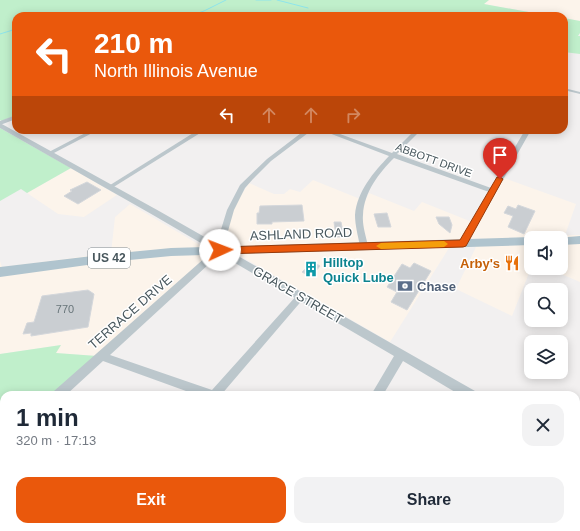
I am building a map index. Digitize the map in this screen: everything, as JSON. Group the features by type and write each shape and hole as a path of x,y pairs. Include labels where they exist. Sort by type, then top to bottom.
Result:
{"main road":[{"path":"568,240 580,240"},
{"name":"ASHLAND ROAD","path":"0,272 144,254 220,250 524,241"}],"street":[{"path":"568,90 580,93"},
{"path":"0,124 12,118"},
{"name":"GRACE STREET","path":"0,124 12,131"},
{"name":"GRACE STREET","path":"17,134 464,391"},
{"path":"50,153 87,134"},
{"path":"110,187 196,134"},
{"path":"220,250 228,215 240,190 265,164 304,134"},
{"name":"ABBOTT DRIVE","path":"335,134 492,191"},
{"path":"364,246 359,216 361,202 370,183 414,134"},
{"path":"463,243 526,134"},
{"name":"TERRACE DRIVE","path":"62,391 220,250"},
{"path":"216,391 301,296"},
{"path":"380,391 401,354"},
{"path":"101,356 201,391"}],"shaded area":[{"path":"489,0 580,0 580,21 568,19 568,12 529,12 484,4"},
{"path":"71,168 117,195 84,217 58,214 27,193"},
{"path":"504,178 576,204 566,231 524,231 524,275 528,275 512,316 456,289 476,247 449,248 390,342 221,245 236,203 249,183 274,194 284,194 290,189 300,192 313,180 365,201 369,193 414,211 422,202 477,224"},
{"path":"130,204 212,252 97,356 55,353 61,345 0,354 0,261 2,267 111,253 115,217"},
{"path":"568,235 580,235 580,282 563,275 568,275"}],"green space":[{"path":"0,0 489,0 484,4 529,12 12,12 12,117 2,121 0,120"},
{"path":"568,19 580,21 580,33 578,36 580,36 580,54 568,52"},
{"path":"0,128 71,168 27,193 21,189 0,201"},
{"path":"61,345 56,353 97,356 58,391 0,391 0,354"}],"building":[{"path":"87,182 101,190 78,204 64,196 72,191 70,190"},
{"path":"302,205 304,221 257,224 257,213 259,213 260,206"},
{"path":"518,205 535,211 525,231 524,231 524,234 508,227 513,216 504,213 508,206 516,209"},
{"path":"387,213 391,227 378,227 374,214"},
{"path":"436,217 449,217 452,225 450,233 439,224"},
{"path":"334,222 341,222 344,237 336,237"},
{"name":"Hilltop Quick Lube","path":"313,262 320,266 311,277 302,272"},
{"name":"Chase","path":"414,263 431,271 407,310 391,302 397,292 387,287 402,264 410,268"},
{"path":"88,290 94,294 88,327 31,336 31,333 23,334 27,323 34,322 42,296"}],"waterway":[{"path":"201,12 226,0"},
{"path":"256,0 271,0"},
{"path":"277,0 308,8"},
{"path":"0,34 12,30"}],"slow traffic":[{"path":"381,246 444,244"}],"place":[{"name":"Arby's","path":"512,263"},
{"name":"Hilltop Quick Lube","path":"311,269"},
{"name":"Chase","path":"405,286"}],"route":[{"path":"220,250 463,243 500,179"}]}
